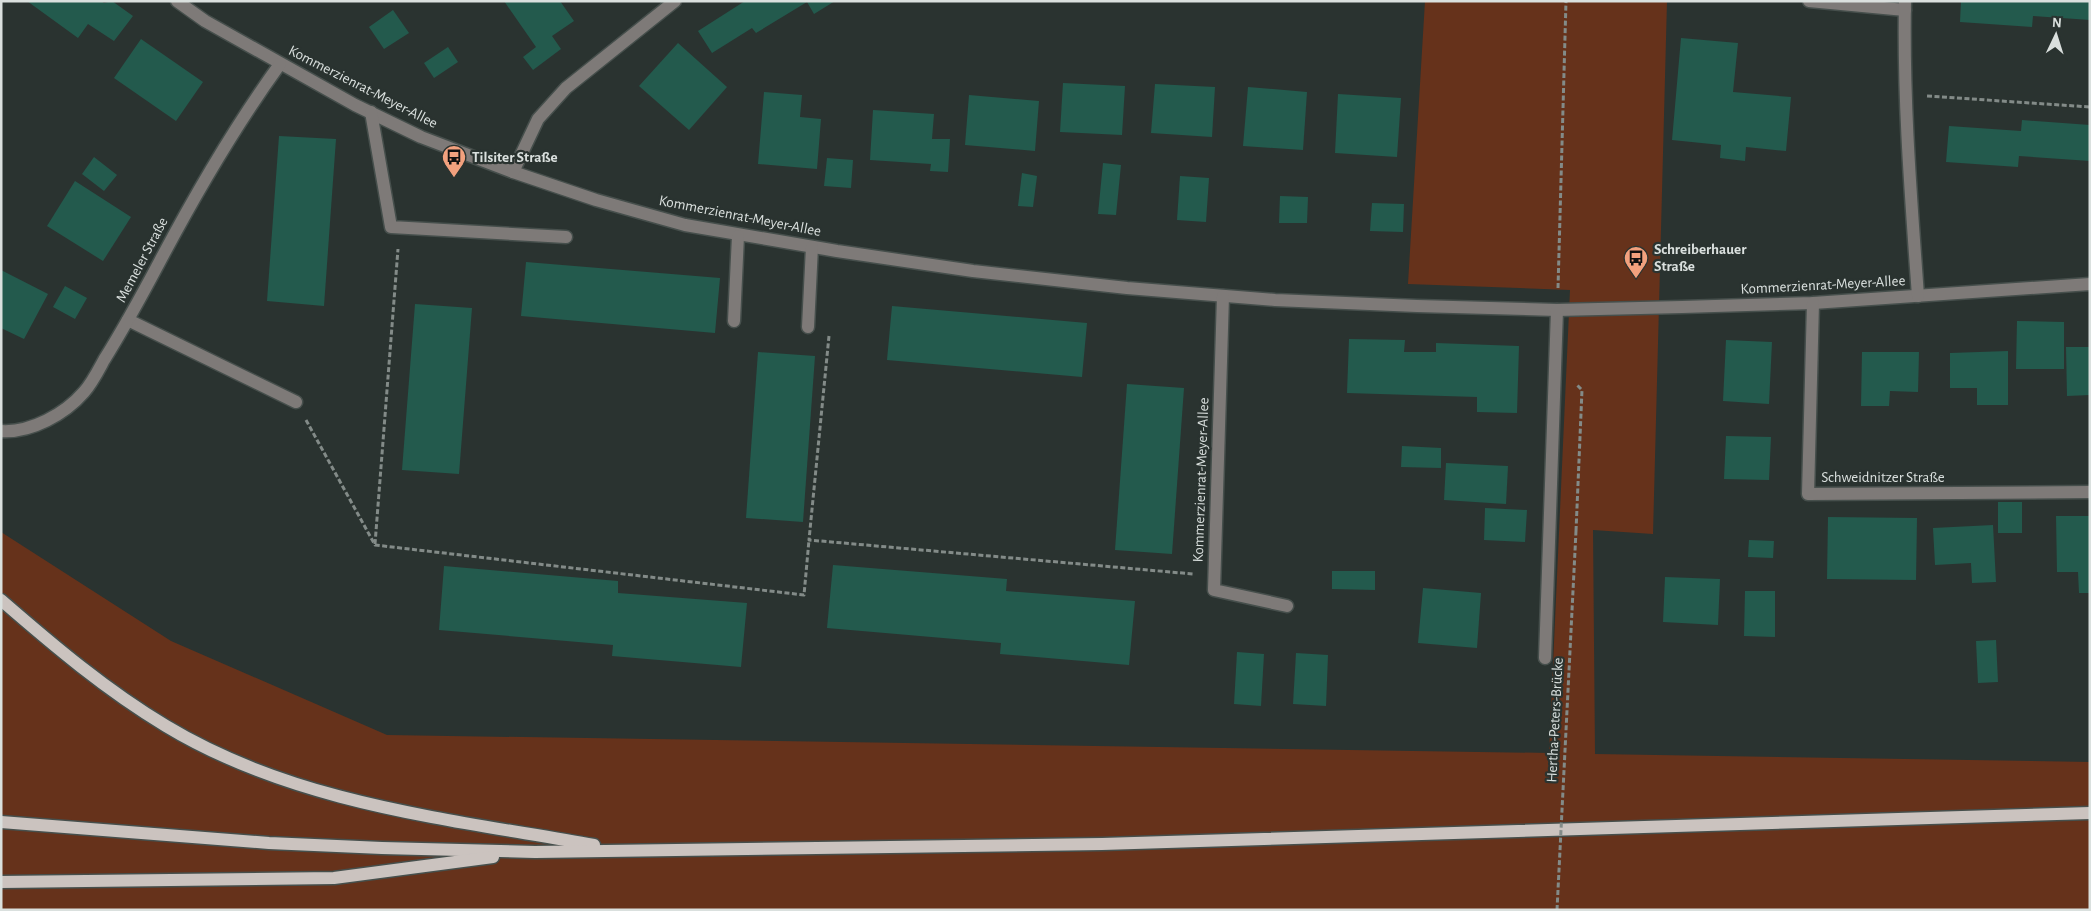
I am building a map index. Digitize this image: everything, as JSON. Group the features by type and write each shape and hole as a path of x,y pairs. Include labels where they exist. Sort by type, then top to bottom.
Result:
{"main road":[{"path":"1,600 86,672 126,701 168,728 220,754 274,776 329,794 386,807 621,850"},
{"path":"1,822 269,843 535,852 1112,843 2090,813"},
{"path":"1,882 334,878 535,852"}],"street":[{"name":"Kommerzienrat-Meyer-Allee","path":"177,1 205,21 280,64 371,112 421,137 513,172 596,200 685,225 738,236 973,271 1223,296 1417,306 1557,310 1813,303 2090,284"},
{"path":"513,172 538,119 566,88 675,1"},
{"path":"1809,1 1905,6 1909,175 1918,296"},
{"name":"Memeler Straße","path":"1,431 11,432 44,422 66,409 85,392 248,108 280,64"},
{"path":"371,112 390,227 566,237"},
{"path":"734,320 738,236"},
{"path":"808,327 812,247"},
{"name":"Kommerzienrat-Meyer-Allee","path":"1223,296 1214,590 1287,606"},
{"name":"Schweidnitzer Straße","path":"1813,303 1808,494 2090,492"},
{"path":"1545,658 1557,310"},
{"path":"128,320 296,402"}],"path":[{"path":"1557,310 1566,1"},
{"path":"1906,95 2090,107"},
{"path":"375,545 400,227"},
{"path":"375,545 804,595 830,328"},
{"path":"296,402 375,545"},
{"name":"Hertha-Peters-Brücke","path":"1557,910 1576,532"},
{"path":"809,540 1214,576"}],"shaded area":[{"path":"1425,1 1667,1 1653,534 1593,530 1595,754 2090,762 2090,910 1,910 1,532 171,641 387,735 1549,753 1570,290 1408,284"}],"building":[{"path":"27,1 101,1 104,3 112,1 133,16 114,41 88,24 78,38"},
{"path":"504,1 560,1 574,21 552,36 561,49 533,70 523,57 536,47"},
{"path":"745,1 835,1 814,14 807,2 756,33 752,28 712,53 698,31"},
{"path":"1961,1 2090,1 2090,20 2033,16 2032,27 1960,22"},
{"path":"393,10 409,33 384,49 369,27"},
{"path":"1681,38 1738,43 1733,92 1791,97 1786,151 1746,147 1745,161 1720,158 1721,145 1672,140"},
{"path":"141,39 203,82 176,121 114,78"},
{"path":"678,43 727,87 689,130 639,86"},
{"path":"448,47 458,62 434,78 424,63"},
{"path":"1063,83 1125,86 1122,135 1060,132"},
{"path":"1155,84 1215,87 1212,137 1151,133"},
{"path":"1248,87 1307,92 1303,150 1243,146"},
{"path":"764,92 802,95 800,117 821,119 817,169 758,164"},
{"path":"1338,94 1401,98 1397,157 1335,153"},
{"path":"969,95 1039,101 1035,151 965,145"},
{"path":"873,110 934,114 932,139 950,139 948,172 930,171 931,164 870,160"},
{"path":"2022,120 2090,125 2090,161 2019,156 2018,167 1946,162 1949,126 2021,131"},
{"path":"279,136 336,139 324,306 267,301"},
{"path":"94,157 117,175 104,191 82,174"},
{"path":"827,158 853,160 851,188 824,186"},
{"path":"1103,163 1121,165 1116,215 1098,214"},
{"path":"1022,173 1037,176 1033,207 1018,206"},
{"path":"1180,176 1209,178 1206,222 1177,220"},
{"path":"75,181 131,217 103,261 47,226"},
{"path":"1280,196 1308,197 1307,223 1279,223"},
{"path":"1372,203 1404,204 1403,232 1370,231"},
{"path":"526,262 720,278 715,333 521,316"},
{"path":"1,270 48,294 24,339 1,328"},
{"path":"65,286 87,298 75,319 53,307"},
{"path":"415,304 472,308 459,474 402,470"},
{"path":"892,306 1087,323 1082,377 887,360"},
{"path":"2017,321 2064,322 2064,369 2016,369"},
{"path":"1349,339 1405,340 1404,352 1436,352 1436,343 1519,346 1517,413 1477,412 1477,397 1347,393"},
{"path":"1726,340 1772,342 1769,404 1723,401"},
{"path":"2066,347 2090,347 2090,395 2067,396"},
{"path":"2008,351 2008,405 1977,405 1977,388 1950,388 1950,353"},
{"path":"758,352 815,356 803,522 746,518"},
{"path":"1862,352 1919,352 1918,392 1890,391 1889,406 1861,406"},
{"path":"1127,384 1184,388 1172,554 1115,550"},
{"path":"1726,436 1771,437 1769,480 1724,479"},
{"path":"1402,446 1441,448 1441,468 1401,467"},
{"path":"1446,463 1508,466 1506,504 1444,500"},
{"path":"1998,502 2022,502 2022,533 1998,533"},
{"path":"1485,508 1527,510 1525,542 1484,540"},
{"path":"2056,516 2090,516 2090,593 2079,593 2078,572 2057,572"},
{"path":"1828,517 1917,518 1916,580 1827,579"},
{"path":"1993,525 1996,582 1972,583 1971,563 1935,565 1933,528"},
{"path":"1749,540 1774,541 1773,558 1748,557"},
{"path":"833,565 1007,579 1006,591 1135,601 1129,665 1000,654 1001,643 827,628"},
{"path":"444,566 618,581 618,593 747,603 741,667 612,656 613,645 439,630"},
{"path":"1332,571 1375,571 1375,590 1332,589"},
{"path":"1665,577 1720,579 1718,625 1663,622"},
{"path":"1423,588 1481,593 1477,648 1418,643"},
{"path":"1745,591 1775,591 1775,637 1744,636"},
{"path":"1996,640 1998,682 1978,683 1976,641"},
{"path":"1237,652 1264,654 1261,706 1234,704"},
{"path":"1296,653 1328,655 1326,706 1293,704"}],"place":[{"name":"Tilsiter Straße","path":"454,178"},
{"name":"Schreiberhauer Straße","path":"1636,279"}]}
